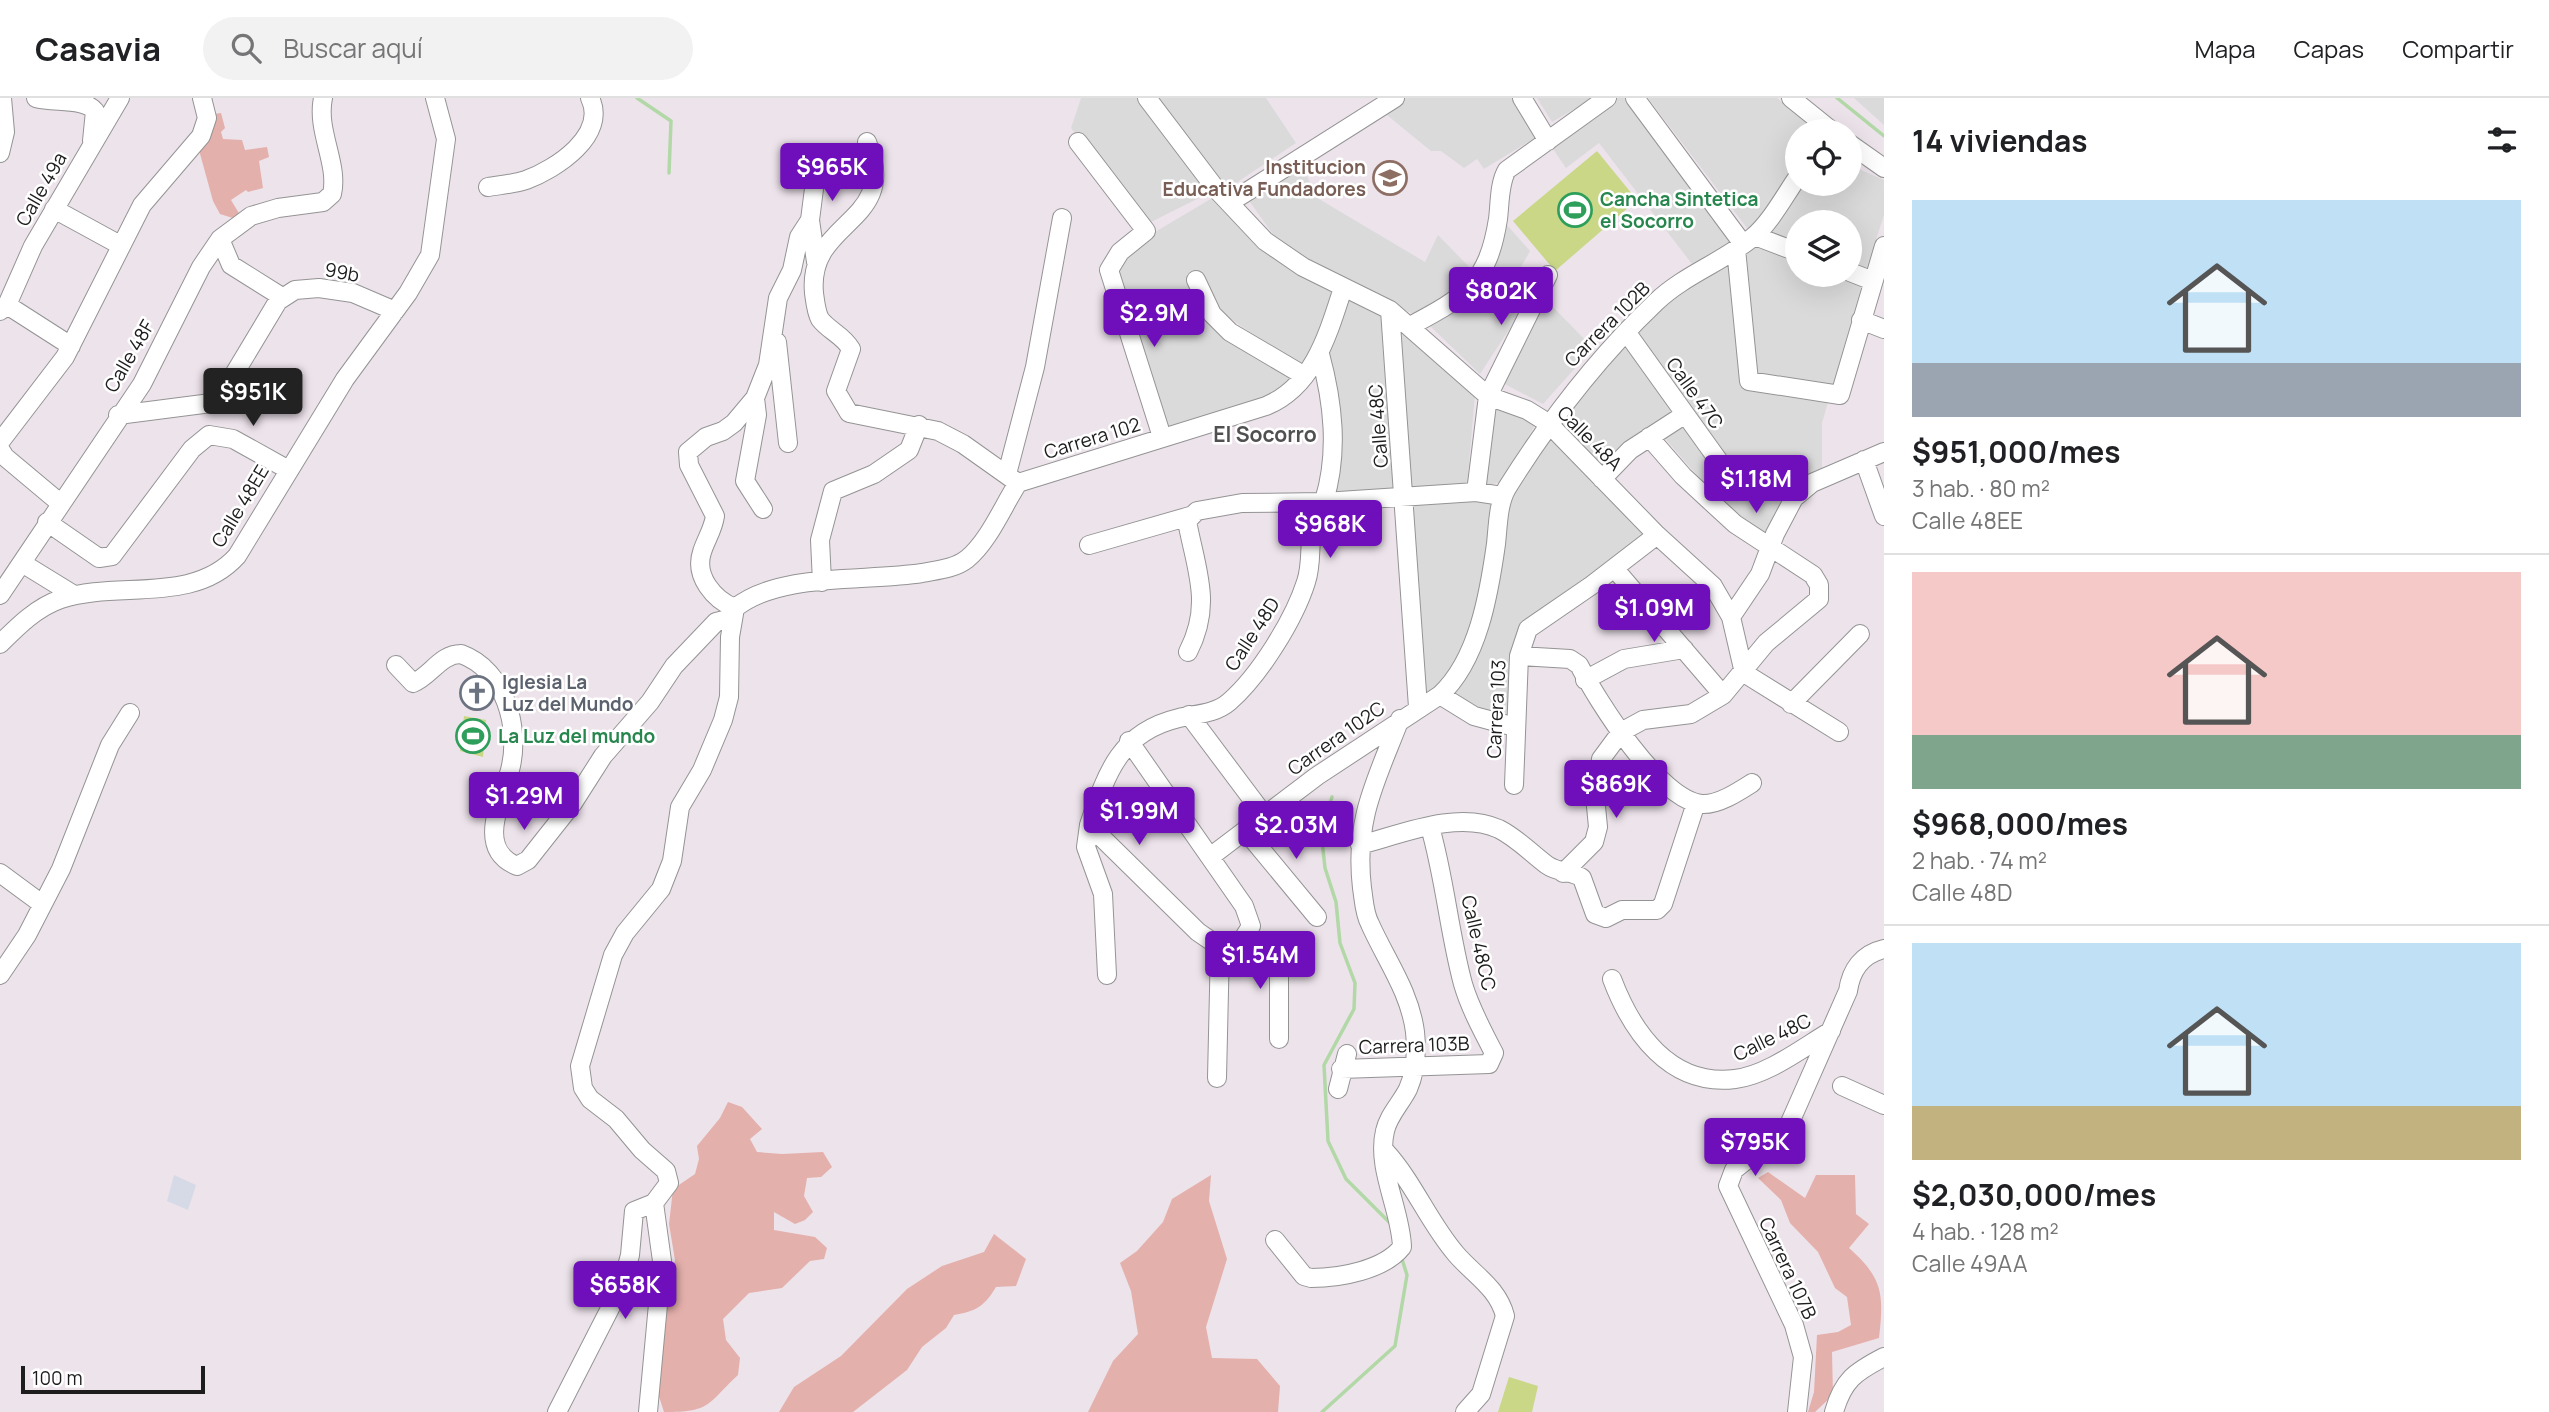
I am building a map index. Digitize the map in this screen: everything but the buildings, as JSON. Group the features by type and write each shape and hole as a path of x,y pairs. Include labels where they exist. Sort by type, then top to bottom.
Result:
{"street":[{"path":"0,153 5,132 2,98"},
{"path":"36,98 59,103 90,104 95,111 91,144"},
{"name":"Calle 49a","path":"3,308 33,246 120,98"},
{"path":"0,442 71,346 142,205 201,136 207,118 202,98"},
{"name":"Calle 48F","path":"0,595 118,415 142,384 201,267 220,239 251,216 278,208 323,202 332,194 333,181 321,125 323,98"},
{"name":"Calle 48EE","path":"0,644 44,606 74,595 183,584 223,570 249,539 287,469 364,351 395,311 425,265 435,236 446,139 435,98"},
{"path":"488,187 526,180 562,161 581,143 592,124 595,109 590,98"},
{"name":"Calle 48A","path":"1147,98 1229,203 1265,241 1303,267 1390,310 1488,396 1527,410 1548,423 1657,535 1713,586 1731,617 1744,673"},
{"path":"1229,203 1395,98"},
{"path":"1521,98 1548,141"},
{"path":"1410,326 1451,303 1478,280 1495,237 1504,174 1608,98"},
{"path":"1635,98 1744,243 1749,381 1840,395 1884,246"},
{"path":"1791,98 1817,119"},
{"path":"816,262 835,234 867,203 873,190 877,176 867,142"},
{"path":"1078,142 1146,230 1120,252 1109,270 1162,437"},
{"path":"1862,152 1884,168"},
{"path":"815,181 810,220 816,262 815,302 820,318 846,340 851,349 847,367 836,391 849,413 919,425 951,437 1012,479"},
{"name":"Carrera 102B","path":"1418,707 1440,695 1456,680 1468,661 1494,557 1502,496 1548,423 1579,382 1660,298 1744,243 1785,193"},
{"path":"54,209 120,245"},
{"path":"396,665 413,683 421,680 442,660 453,654 461,654 500,686 506,699 513,750 510,769 495,810 496,848 503,858 517,866 528,860 573,803 603,756 650,702 674,666 716,622 733,613 747,599 774,587 888,578 958,564 976,549 1012,479 1062,218"},
{"path":"733,613 708,587 700,561 715,516 689,465 688,452 706,437 734,424 755,398 768,365 778,298 792,270 799,237 810,220"},
{"path":"118,415 211,404 224,391 282,297 231,265 220,239"},
{"path":"1744,243 1785,250"},
{"path":"1476,492 1488,396 1548,275"},
{"path":"1862,277 1873,281"},
{"path":"1196,280 1212,314 1230,332 1303,375"},
{"name":"99b","path":"282,297 295,290 319,288 353,293 395,311"},
{"name":"Carrera 102","path":"1012,479 1276,402 1294,390 1320,354 1343,288"},
{"path":"3,308 71,346"},
{"name":"Calle 48C","path":"1390,310 1405,497 1407,584 1418,707"},
{"path":"1861,320 1884,329"},
{"path":"775,321 788,443"},
{"name":"Calle 47C","path":"1626,333 1731,478"},
{"name":"Calle 48D","path":"1125,748 1160,723 1197,715 1227,704 1268,656 1296,607 1307,581 1314,520 1324,502 1334,432 1332,401 1320,354"},
{"path":"755,398 757,415 745,481 763,509"},
{"path":"1602,479 1649,437 1684,415"},
{"path":"822,582 820,540 833,491 874,474 909,450 919,425"},
{"path":"47,522 99,558 112,556 192,449 209,435 233,439 287,469"},
{"path":"1563,873 1594,842 1598,827 1595,796 1601,760 1621,732 1643,720 1691,714 1723,695 1744,673 1766,643 1819,599 1819,585 1813,575 1769,549 1710,502 1649,437"},
{"path":"0,449 60,503"},
{"path":"1731,617 1760,574 1794,498 1812,483 1884,452"},
{"path":"1864,460 1884,516"},
{"path":"1188,652 1201,616 1203,592 1189,522 1196,511 1242,503 1324,502 1476,492 1502,496"},
{"path":"1089,545 1189,522"},
{"name":"Carrera 103","path":"1514,785 1519,656 1528,629 1657,535"},
{"path":"22,563 74,595"},
{"path":"1614,568 1723,695"},
{"path":"557,1412 622,1286 630,1255 634,1211 654,1203 669,1183 666,1171 642,1150 616,1119 590,1099 583,1088 580,1066 613,955 625,933 661,889 673,861 680,807 702,770 723,720 729,697 733,613"},
{"path":"1791,704 1860,634"},
{"path":"1585,680 1624,659 1684,649"},
{"path":"1519,656 1570,659 1578,665 1610,721 1643,762 1667,784 1696,803 1714,802 1752,783"},
{"path":"1744,673 1839,732"},
{"path":"1440,695 1474,716 1515,727"},
{"name":"Carrera 102C","path":"1210,856 1418,707"},
{"path":"0,975 27,935 61,869 110,745 130,713"},
{"path":"1197,715 1265,815"},
{"path":"1275,1240 1304,1276 1311,1278 1374,1266 1397,1253 1384,1150 1385,1130 1408,1089 1416,1064 1411,1009 1364,908 1360,845 1364,810 1400,719"},
{"path":"1107,975 1104,894 1086,847 1089,825 1125,748 1210,856 1250,918 1248,932 1241,942"},
{"path":"1360,845 1430,827 1477,822 1500,829 1549,867 1563,873 1577,874 1582,878 1595,914 1599,918 1622,910 1657,910 1663,904 1696,803"},
{"path":"1089,825 1198,932 1220,947 1241,942 1267,947 1279,962 1279,1039"},
{"name":"Calle 48CC","path":"1430,827 1443,870 1449,919 1464,988 1494,1053 1489,1064"},
{"path":"1245,830 1317,917"},
{"path":"0,873 42,904"},
{"path":"1217,1078 1220,947"},
{"name":"Carrera 107B","path":"1797,1412 1803,1357 1794,1325 1728,1186 1734,1170 1788,1127 1848,991 1850,976 1860,961 1872,951 1884,949"},
{"name":"Calle 48C","path":"1612,979 1624,1011 1638,1033 1659,1055 1690,1073 1735,1079 1758,1072 1831,1031"},
{"name":"Carrera 103B","path":"1338,1089 1344,1061 1489,1064"},
{"path":"1842,1086 1884,1105"},
{"path":"1384,1150 1413,1187 1446,1241 1502,1304 1505,1316 1481,1394 1465,1412"},
{"path":"648,1412 663,1261 654,1203"},
{"path":"1834,1412 1840,1388 1863,1368 1884,1357"}],"shaded area":[{"path":"1081,98 1140,98 1211,192 1147,224 1071,128"},
{"path":"1159,98 1266,98 1296,143 1227,189"},
{"path":"1403,98 1515,98 1538,136 1484,169 1477,159 1464,168 1441,151 1431,151 1382,111"},
{"path":"1537,98 1593,98 1552,122"},
{"path":"1617,98 1629,98 1733,242 1695,268 1599,143 1566,168 1549,143"},
{"path":"1648,98 1777,98 1802,119 1785,119 1785,185 1753,236"},
{"path":"1854,98 1884,98 1884,125"},
{"path":"221,113 225,128 221,132 223,139 242,140 245,150 267,147 269,157 259,161 263,188 248,192 246,190 231,200 240,215 236,219 220,214 213,201 199,150 213,114"},
{"path":"1302,167 1319,199 1425,262 1438,235 1475,273 1450,297 1413,314 1352,285 1279,243 1245,195"},
{"path":"1862,170 1884,180 1884,215 1866,270 1862,268 1862,210 1785,210 1785,241 1766,234 1793,196 1862,196"},
{"path":"1214,197 1260,249 1341,289 1314,349 1299,365 1222,313 1201,272 1196,280 1208,321 1294,379 1284,398 1166,428 1116,272 1145,238"},
{"path":"1506,224 1530,251 1503,299 1518,316 1480,374 1429,325 1481,288"},
{"path":"1758,245 1785,255 1785,287 1861,287 1822,423 1822,472 1769,540 1735,519 1662,435 1601,470 1557,415 1627,338 1670,390 1634,326 1732,258"},
{"path":"1349,294 1383,316 1393,491 1335,495 1342,432 1328,356"},
{"path":"1549,303 1593,348 1543,404 1497,380 1532,315"},
{"path":"1398,327 1476,383 1467,486 1410,492"},
{"path":"1491,392 1539,418 1502,482 1484,486"},
{"path":"1550,427 1647,535 1529,620 1512,719 1479,713 1448,695 1456,666 1426,697 1410,503 1511,488"},
{"path":"728,1102 742,1107 762,1129 750,1139 757,1152 823,1152 832,1167 821,1177 807,1178 804,1196 813,1212 805,1220 795,1224 774,1212 774,1230 815,1237 827,1248 824,1259 810,1261 782,1288 749,1293 723,1319 726,1340 740,1358 738,1375 707,1405 679,1412 664,1412 654,1381 675,1260 669,1224 673,1189 695,1174 699,1159 697,1146 720,1118"},
{"path":"1768,1172 1805,1198 1816,1175 1855,1175 1856,1214 1869,1224 1849,1248 1869,1269 1879,1288 1879,1338 1832,1352 1833,1395 1815,1412 1808,1412 1814,1392 1817,1335 1838,1332 1851,1325 1847,1297 1835,1288 1818,1252 1790,1223 1781,1200 1758,1178"},
{"path":"174,1175 196,1185 188,1210 167,1201"},
{"path":"1211,1175 1209,1201 1227,1259 1206,1327 1212,1358 1257,1359 1280,1386 1278,1412 1088,1412 1113,1361 1138,1334 1131,1291 1120,1263 1137,1251 1163,1222 1172,1199"},
{"path":"994,1234 1026,1259 1016,1286 996,1287 979,1307 954,1315 946,1328 922,1347 907,1370 853,1412 779,1412 794,1387 841,1356 907,1289 942,1266 984,1252"}],"green space":[{"name":"Cancha Sintetica el Socorro","path":"1597,151 1637,200 1555,271 1513,221"},
{"name":"La Luz del mundo","path":"464,716 486,720 483,757 460,751"},
{"path":"1509,1377 1538,1386 1532,1412 1498,1412"}],"waterway":[{"path":"637,98 671,121 669,173"},
{"path":"1837,98 1884,136"},
{"path":"1332,797 1321,831 1325,868 1336,902 1340,943 1355,983 1354,1009 1324,1065 1328,1141 1346,1179 1392,1225"},
{"path":"1322,1412 1395,1346 1407,1275 1401,1256"}],"place":[{"name":"Institucion Educativa Fundadores","path":"1390,178"},
{"name":"Cancha Sintetica el Socorro","path":"1575,210"},
{"name":"Iglesia La Luz del Mundo","path":"477,693"},
{"name":"La Luz del mundo","path":"473,736"}],"district":[{"name":"El Socorro","path":"1265,434"}]}
